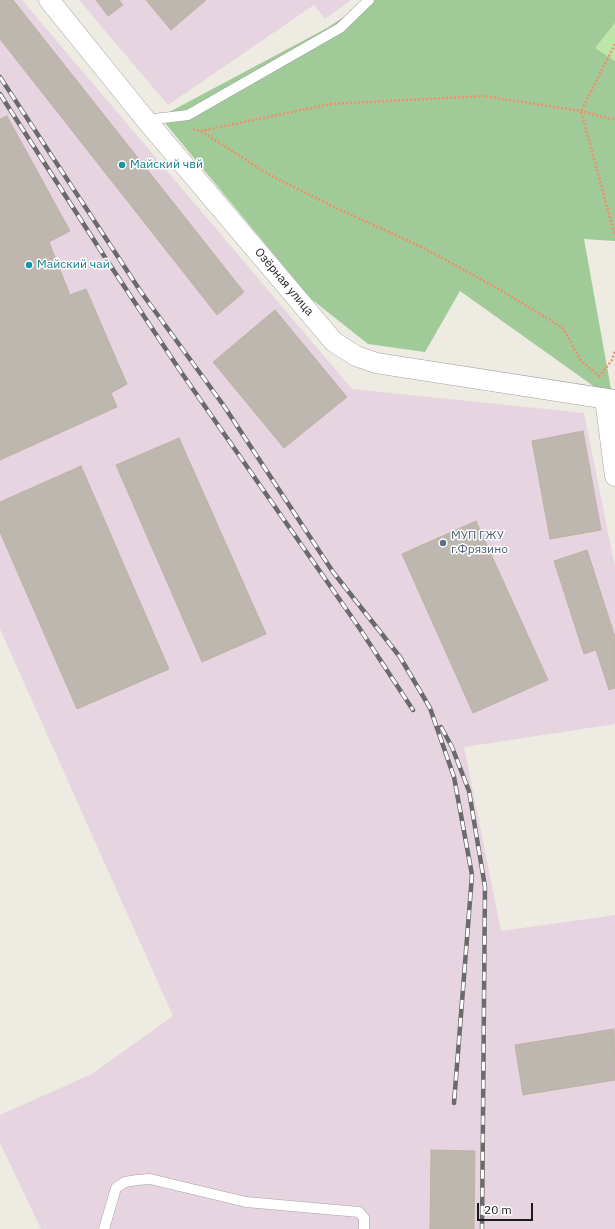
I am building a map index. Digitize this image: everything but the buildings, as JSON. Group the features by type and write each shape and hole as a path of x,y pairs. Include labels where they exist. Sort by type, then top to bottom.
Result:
{"street":[{"name":"Озёрная улица","path":"48,0 146,120 334,342 356,356 376,363 610,399"},
{"path":"610,399 615,476"}],"lane":[{"path":"146,120 188,115 340,28 369,0"},
{"path":"104,1229 116,1188 125,1182 150,1179 246,1202 359,1212 364,1218 364,1229"}],"path":[{"path":"615,44 581,111 615,236"},
{"path":"201,131 242,121 330,104 484,96 581,111 615,120"},
{"path":"187,128 201,131 268,174 336,208 422,246 563,328 581,361 599,376 610,399"},
{"path":"599,376 612,360 615,350"}],"shaded area":[{"path":"0,0 22,0 352,389 584,413 615,567 615,724 464,747 501,931 615,915 615,1229 41,1229 0,1143 0,1115 92,1074 173,1016 0,629"},
{"path":"79,0 351,0 325,19 314,5 168,105"}],"green space":[{"path":"369,0 615,0 615,23 595,48 615,61 615,241 584,239 613,400 460,291 425,352 368,344 310,298 160,117 327,28"},
{"path":"615,23 615,61 594,48"}],"railway":[{"path":"0,77 141,292 224,406 333,572 400,657 430,708 454,777 472,875 454,1103"},
{"path":"0,94 181,372 358,626 413,710"},
{"path":"441,727 452,747 469,791 485,887 482,1229"}],"place":[{"name":"Майский чвй","path":"122,165"},
{"name":"Майский чай","path":"29,265"},
{"name":"МУП ГЖУ г.Фрязино","path":"443,543"}]}
